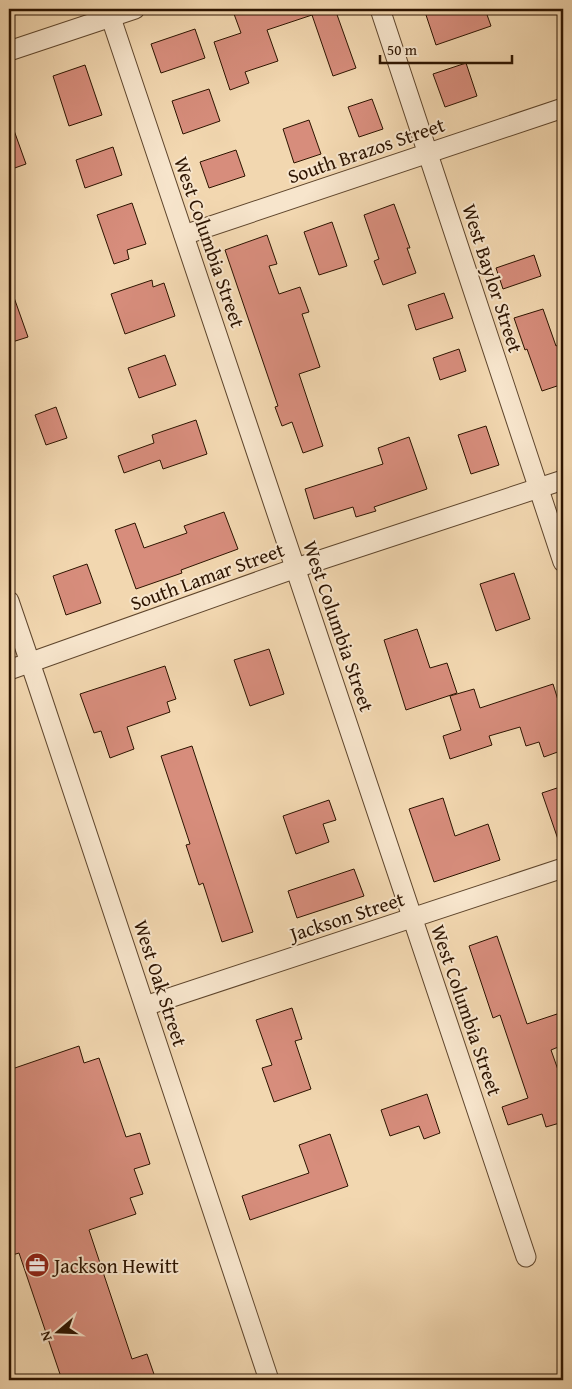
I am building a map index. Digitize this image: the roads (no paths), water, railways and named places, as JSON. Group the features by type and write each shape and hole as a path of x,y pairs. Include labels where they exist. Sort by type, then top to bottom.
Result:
{"street":[{"path":"9,51 110,13 135,9"},
{"name":"West Baylor Street","path":"380,9 563,562"},
{"name":"West Columbia Street","path":"110,13 526,1257"},
{"name":"South Brazos Street","path":"184,235 563,108"},
{"name":"South Lamar Street","path":"9,670 296,568 563,480"},
{"name":"West Oak Street","path":"9,601 268,1380"},
{"name":"Jackson Street","path":"145,1006 563,868"}],"place":[{"name":"Jackson Hewitt","path":"37,1265"}]}
